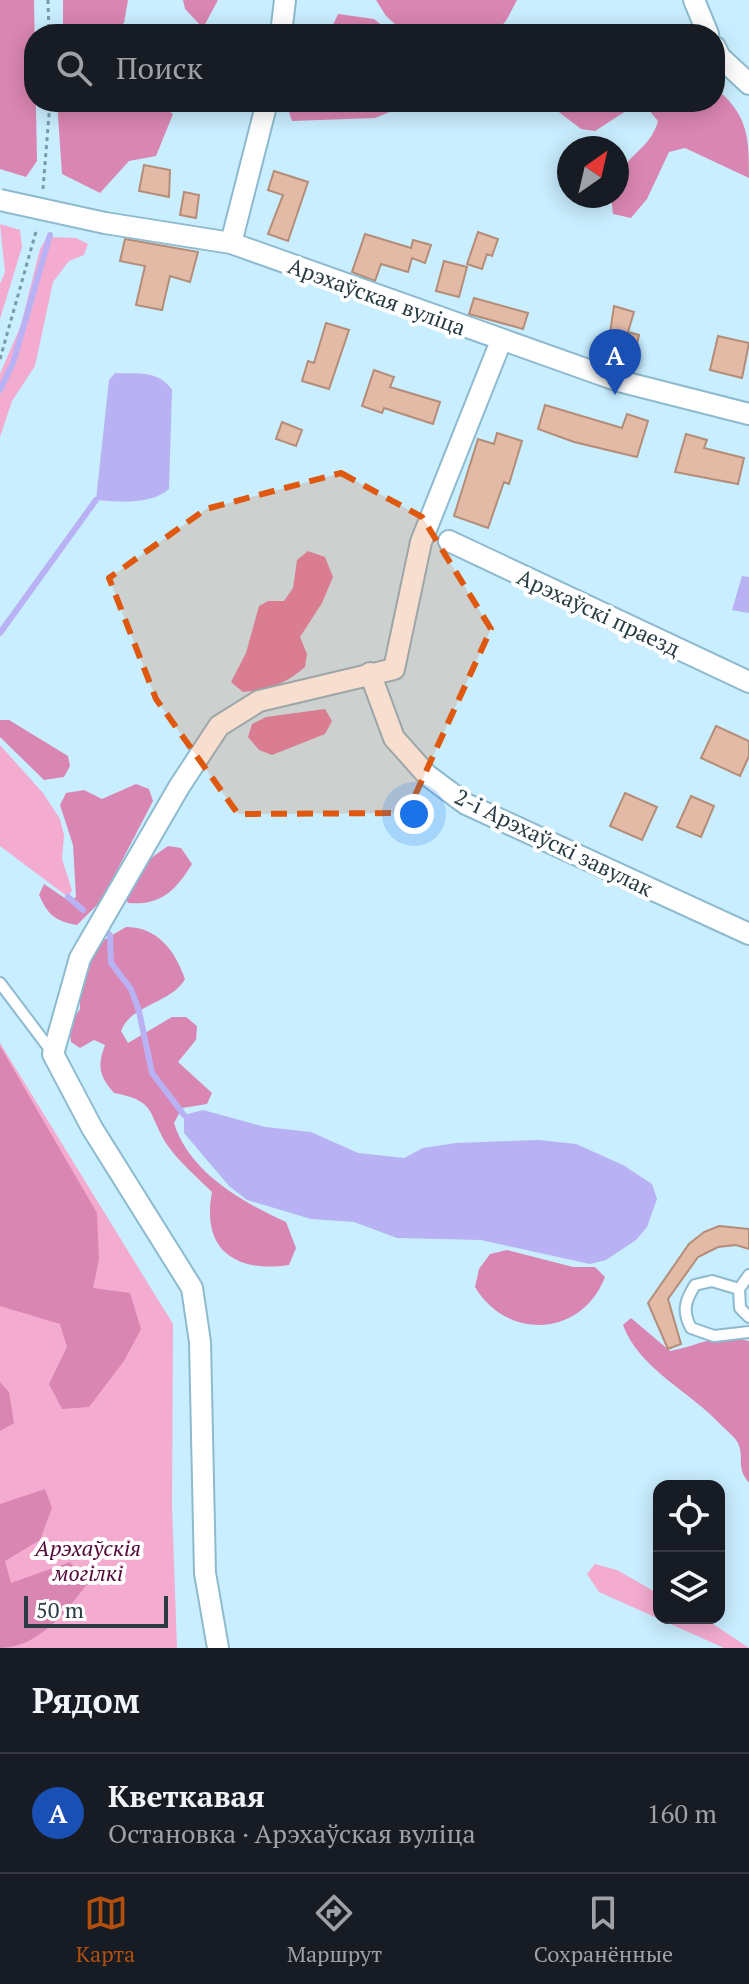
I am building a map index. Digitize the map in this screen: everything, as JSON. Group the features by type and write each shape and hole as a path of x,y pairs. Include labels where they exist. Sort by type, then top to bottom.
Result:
{"street":[{"path":"282,24 285,0"},
{"path":"694,0 704,24"},
{"path":"725,62 749,84"},
{"path":"231,243 264,112"},
{"name":"Арэхаўская вуліца","path":"0,200 105,223 231,243 619,381 749,414"},
{"path":"218,1648 205,1573 200,1342 192,1288 92,1128 53,1054 80,958 179,787 219,726 259,701 394,669 421,542 501,341"},
{"name":"Арэхаўскі праезд","path":"449,541 749,682"},
{"name":"2-і Арэхаўскі завулак","path":"370,673 394,738 427,775 466,804 749,934"}],"lane":[{"path":"0,983 53,1054"},
{"path":"749,1275 739,1289 740,1308 749,1317"},
{"path":"739,1289 712,1281 695,1285 687,1298 684,1315 691,1328 714,1336 749,1332"}],"path":[{"path":"48,0 49,24"},
{"path":"41,201 49,112"},
{"path":"0,359 37,227"}],"highlighted area":[{"path":"341,473 422,517 491,629 407,813 238,814 156,699 109,578 206,509"}],"green space":[{"path":"0,224 20,230 22,247 0,319 0,284 5,272"},
{"path":"47,237 76,238 88,244 84,255 69,261 53,282 35,366 12,401 0,437 0,374 21,325 40,249"},
{"path":"0,745 43,793 60,819 64,835 62,859 72,890 68,897 0,846"},
{"name":"Арэхаўскія могілкі","path":"0,1043 173,1324 172,1506 177,1648 0,1648"},
{"path":"595,1564 617,1570 653,1591 653,1616 599,1592 587,1574"},
{"path":"670,1624 713,1624 749,1648 724,1648"}],"shaded area":[{"path":"0,0 34,0 34,24 24,24 24,112 36,112 37,161 26,177 0,169"},
{"path":"63,0 128,0 122,24 63,24"},
{"path":"183,0 218,0 205,24 199,24 185,9"},
{"path":"376,0 517,0 503,24 395,24"},
{"path":"338,14 374,19 380,24 334,24"},
{"path":"725,97 737,111 745,130 749,178 685,148 669,152 647,199 631,218 613,214 612,208 629,208 629,161 653,133 658,121 650,112 725,112"},
{"path":"58,112 173,114 156,156 129,161 100,193 62,174"},
{"path":"289,112 390,112 375,118 292,121"},
{"path":"559,112 624,112 595,131 581,129"},
{"path":"115,373 154,376 172,390 169,489 153,498 96,500 109,380"},
{"path":"308,551 325,557 333,577 322,603 300,637 307,654 305,667 276,685 243,692 231,682 246,653 259,606 268,601 284,601 293,588 297,560"},
{"path":"742,576 749,577 749,613 732,610"},
{"path":"325,709 332,721 325,734 272,755 259,750 248,737 252,724 266,717"},
{"path":"0,720 9,720 68,756 70,766 64,777 44,780 0,737"},
{"path":"136,784 149,789 153,801 101,901 77,925 58,919 49,912 39,895 44,884 69,901 76,897 73,845 60,805 66,793 84,790 102,799"},
{"path":"168,846 181,848 192,864 186,873 173,889 159,899 128,903 123,895 141,865"},
{"path":"126,927 147,931 163,942 176,959 185,979 171,994 133,1015 121,1031 128,1043 172,1017 186,1017 197,1026 196,1040 178,1062 212,1093 207,1104 182,1108 174,1123 181,1141 204,1171 235,1195 286,1222 296,1248 289,1265 253,1265 238,1261 226,1253 217,1243 212,1229 212,1192 173,1152 150,1110 138,1100 114,1093 109,1087 101,1070 105,1045 94,1040 80,1048 71,1042 69,1025 80,1009 80,973 92,947"},
{"path":"0,1046 97,1213 99,1259 93,1288 130,1293 141,1329 124,1361 89,1407 62,1409 49,1384 67,1347 60,1324 0,1306"},
{"path":"203,1110 265,1127 311,1132 358,1153 404,1158 423,1148 456,1143 539,1140 576,1144 623,1165 652,1184 657,1199 647,1227 636,1240 606,1260 590,1264 481,1240 397,1238 354,1222 311,1219 247,1200 229,1186 184,1133 184,1115"},
{"path":"507,1250 573,1267 595,1267 605,1277 594,1297 562,1321 543,1325 524,1323 506,1317 489,1305 475,1287 479,1269 490,1254"},
{"path":"631,1318 670,1351 716,1339 749,1341 749,1483 742,1472 737,1441 641,1355 623,1325"},
{"path":"0,1382 9,1392 14,1423 0,1431"},
{"path":"45,1489 52,1508 40,1540 5,1561 11,1583 70,1562 88,1583 51,1626 39,1635 27,1642 0,1648 0,1504"}],"building":[{"path":"144,165 170,170 169,197 139,191"},
{"path":"274,171 308,182 288,241 268,234 283,195 268,190"},
{"path":"184,192 199,195 196,218 180,215"},
{"path":"478,232 498,239 492,256 487,254 482,269 467,264"},
{"path":"365,234 411,248 413,240 431,245 425,263 412,258 408,272 381,264 375,281 352,272"},
{"path":"125,239 198,252 190,282 170,276 162,310 136,305 145,266 120,261"},
{"path":"444,261 467,267 459,297 436,291"},
{"path":"474,298 528,313 523,329 469,314"},
{"path":"614,306 634,312 628,332 639,335 635,354 608,346"},
{"path":"326,323 349,330 329,389 302,381 308,361 314,363"},
{"path":"718,336 749,343 742,378 710,370"},
{"path":"374,370 394,377 390,387 440,402 433,424 384,408 382,413 362,406"},
{"path":"545,405 622,428 627,414 648,421 637,457 574,442 538,429"},
{"path":"282,422 302,430 296,446 276,439"},
{"path":"497,433 522,441 509,484 504,482 488,528 454,516 478,439 494,444"},
{"path":"686,434 707,440 704,448 744,458 738,484 675,472"},
{"path":"716,726 749,741 749,756 740,776 701,758"},
{"path":"625,793 657,807 642,840 610,826"},
{"path":"691,796 714,806 701,837 677,827"},
{"path":"719,1226 749,1229 749,1249 736,1245 718,1247 698,1257 668,1299 681,1344 668,1349 648,1303 689,1244 704,1232"}],"waterway":[{"path":"0,390 13,363 50,235"},
{"path":"0,633 96,500"},
{"path":"68,897 83,910"},
{"path":"101,926 110,935 111,963 131,989 139,1011 152,1073 184,1115"}],"place":[{"name":"Кветкавая","path":"615,395"}]}
